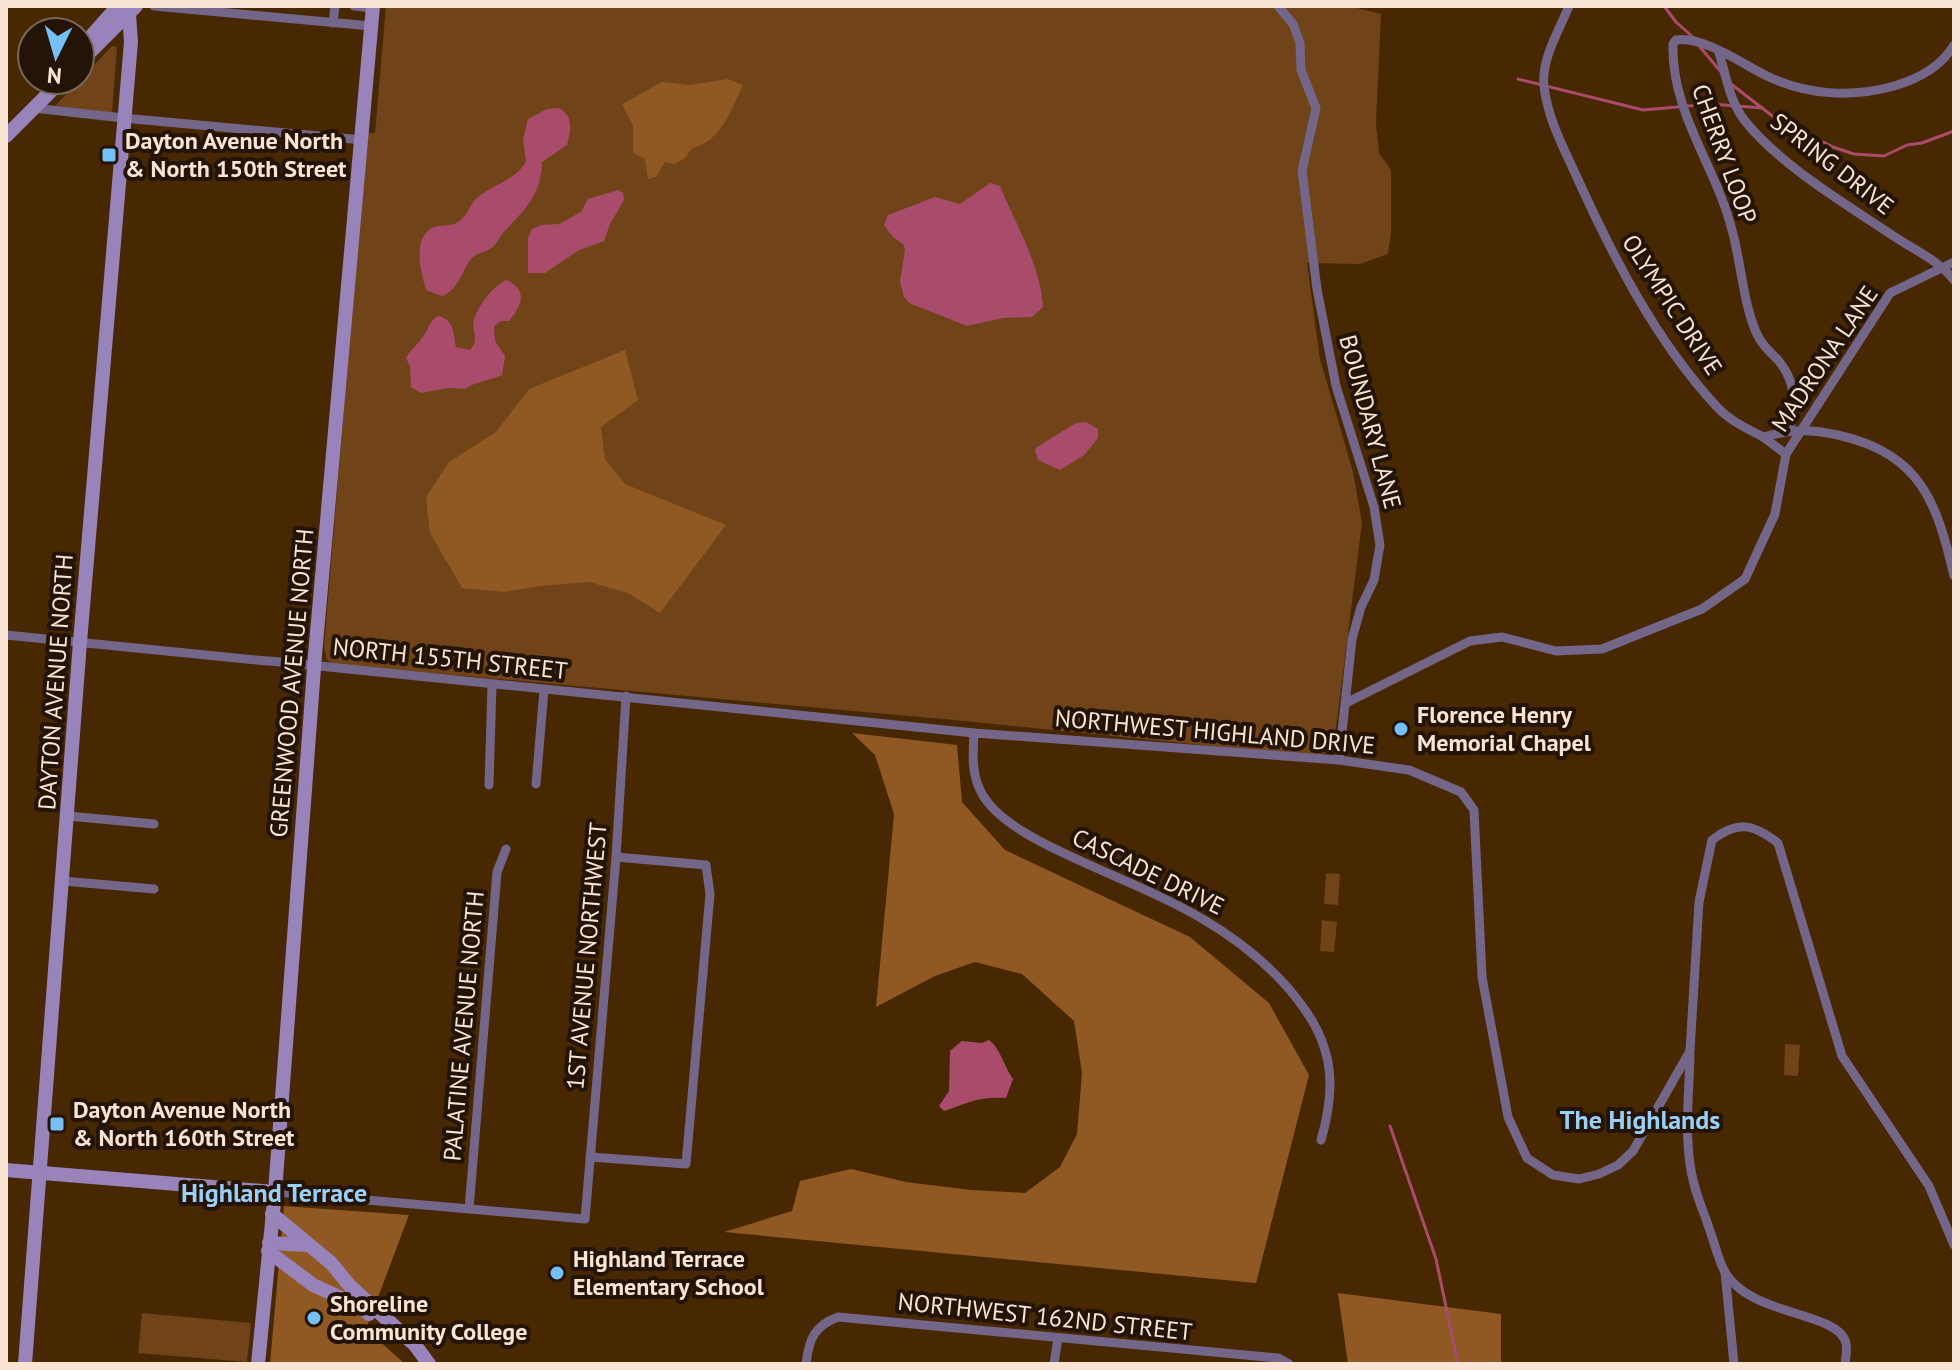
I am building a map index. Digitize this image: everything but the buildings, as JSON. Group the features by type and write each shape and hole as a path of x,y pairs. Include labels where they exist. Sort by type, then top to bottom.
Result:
{"street":[{"path":"154,6 222,9 371,26"},
{"path":"333,23 335,6"},
{"path":"354,6 373,7"},
{"name":"BOUNDARY LANE","path":"1278,6 1297,34 1301,70 1316,108 1302,171 1317,289 1336,386 1374,507 1380,545 1374,580 1361,607 1352,639 1339,760"},
{"name":"OLYMPIC DRIVE","path":"1569,6 1549,54 1544,83 1549,115 1609,247 1671,349 1717,407 1730,420 1763,437 1786,454"},
{"name":"GREENWOOD AVENUE NORTH","path":"258,1364 275,1192 314,666 373,7"},
{"path":"96,35 126,8"},
{"path":"96,43 126,8"},
{"name":"DAYTON AVENUE NORTH","path":"25,1364 80,642 131,42 126,8"},
{"name":"CHERRY LOOP","path":"1793,430 1792,383 1779,361 1764,348 1755,330 1725,205 1688,124 1676,86 1673,44 1676,40 1699,42 1802,90 1837,93 1875,91 1917,79 1947,57 1954,45"},
{"name":"SPRING DRIVE","path":"1719,53 1734,101 1744,120 1774,150 1821,187 1942,266 1954,280"},
{"path":"33,108 42,96"},
{"path":"9,129 45,96"},
{"path":"33,108 363,140"},
{"path":"1942,266 1954,262"},
{"name":"MADRONA LANE","path":"1786,454 1890,293 1942,266"},
{"path":"1763,437 1810,429 1887,451 1914,475 1932,501 1954,576"},
{"path":"1346,703 1470,641 1502,637 1556,651 1602,649 1702,609 1745,579 1775,514 1786,454"},
{"name":"NORTH 155TH STREET","path":"6,635 771,711"},
{"path":"489,785 492,685"},
{"path":"536,784 544,690"},
{"name":"1ST AVENUE NORTHWEST","path":"469,1209 585,1219 616,857 626,696"},
{"name":"NORTHWEST HIGHLAND DRIVE","path":"771,711 974,733 1339,760 1409,770 1461,792 1474,810 1482,977 1508,1117 1527,1158 1553,1175 1579,1179 1618,1165 1633,1151 1690,1051 1699,902 1712,840 1725,829 1745,825 1762,831 1778,843 1842,1056 1929,1186 1954,1245"},
{"name":"CASCADE DRIVE","path":"974,733 976,779 982,794 1002,817 1056,850 1221,928 1266,962 1301,1003 1321,1036 1329,1065 1329,1107 1321,1140"},
{"path":"68,816 154,824"},
{"name":"PALATINE AVENUE NORTH","path":"469,1209 497,872 506,849"},
{"path":"590,1157 686,1164 710,894 706,865 616,857"},
{"path":"63,881 154,889"},
{"path":"1690,1051 1688,1138 1693,1182 1725,1272 1734,1364"},
{"path":"6,1170 469,1209"},
{"path":"272,1214 331,1263 350,1286 415,1345 428,1364"},
{"path":"269,1247 310,1245"},
{"path":"269,1247 313,1285 361,1307 428,1364"},
{"path":"1725,1272 1740,1289 1760,1301 1838,1329 1846,1341 1845,1364"},
{"name":"NORTHWEST 162ND STREET","path":"806,1364 808,1344 822,1323 838,1317 1058,1338 1209,1359 1278,1358 1289,1364"},
{"path":"1054,1364 1058,1338"}],"shaded area":[{"path":"386,6 1349,6 1381,14 1376,123 1379,153 1391,170 1388,254 1360,264 1307,263 1320,359 1353,472 1362,523 1331,752 1311,756 954,720 332,664 327,660 324,647 367,133 375,133"},
{"path":"112,46 117,47 112,113 55,106 64,96 96,96 96,63"},
{"path":"728,79 743,85 718,132 702,145 692,148 685,158 675,164 665,162 656,177 648,179 645,159 633,153 633,126 622,104 662,82 690,85"},
{"path":"559,108 569,119 567,145 542,162 539,183 526,208 494,246 472,258 448,293 442,296 426,290 420,247 427,232 434,227 458,222 477,198 516,174 526,162 523,139 528,119 547,109"},
{"path":"990,183 1000,186 1026,245 1038,276 1043,307 1032,317 1003,318 967,326 909,303 904,297 900,282 905,250 884,225 888,215 935,197 960,204"},
{"path":"618,190 623,193 624,200 604,241 579,250 545,273 528,273 528,238 532,229 559,224 581,212 588,199"},
{"path":"507,280 518,289 521,299 509,321 501,321 494,326 495,341 505,356 502,375 465,389 449,388 421,393 411,387 410,366 406,358 432,321 438,316 448,321 456,347 470,350 475,339 474,320 479,309 491,291"},
{"path":"625,350 638,400 601,427 605,459 625,484 726,525 660,613 628,593 589,582 504,592 462,588 430,533 426,497 449,462 496,432 529,389"},
{"path":"1086,422 1098,429 1098,438 1084,455 1060,470 1038,460 1037,447 1076,423"},
{"path":"852,733 957,745 962,802 1005,850 1190,937 1269,1003 1309,1075 1256,1283 724,1232 792,1211 800,1181 851,1169 906,1182 1025,1193 1060,1167 1077,1134 1082,1073 1074,1021 1022,974 975,962 935,976 876,1007 894,814 875,755"},
{"path":"1326,873 1340,874 1338,905 1324,904"},
{"path":"1322,920 1337,922 1334,952 1320,951"},
{"path":"989,1040 997,1048 1013,1079 1006,1098 981,1099 944,1111 939,1106 949,1091 950,1051 962,1041 982,1043"},
{"path":"1785,1044 1800,1045 1798,1076 1784,1075"},
{"path":"284,1206 409,1215 366,1329 405,1364 270,1364"},
{"path":"1338,1293 1501,1314 1501,1364 1348,1364"},
{"path":"142,1313 251,1323 247,1362 138,1353"}],"waterway":[{"path":"1664,6 1694,38"},
{"path":"1700,47 1721,72"},
{"path":"1518,79 1643,110 1711,104 1763,108"},
{"path":"1731,84 1775,118 1854,154 1884,156 1907,145 1954,131"},
{"path":"1390,1126 1436,1259 1458,1364"}],"place":[{"name":"Dayton Avenue North & North 150th Street","path":"109,155"},
{"name":"Florence Henry Memorial Chapel","path":"1401,729"},
{"name":"Dayton Avenue North & North 160th Street","path":"57,1124"},
{"name":"Highland Terrace Elementary School","path":"557,1273"},
{"name":"Shoreline Community College","path":"314,1318"}],"district":[{"name":"The Highlands","path":"1640,1120"},
{"name":"Highland Terrace","path":"274,1193"}]}
